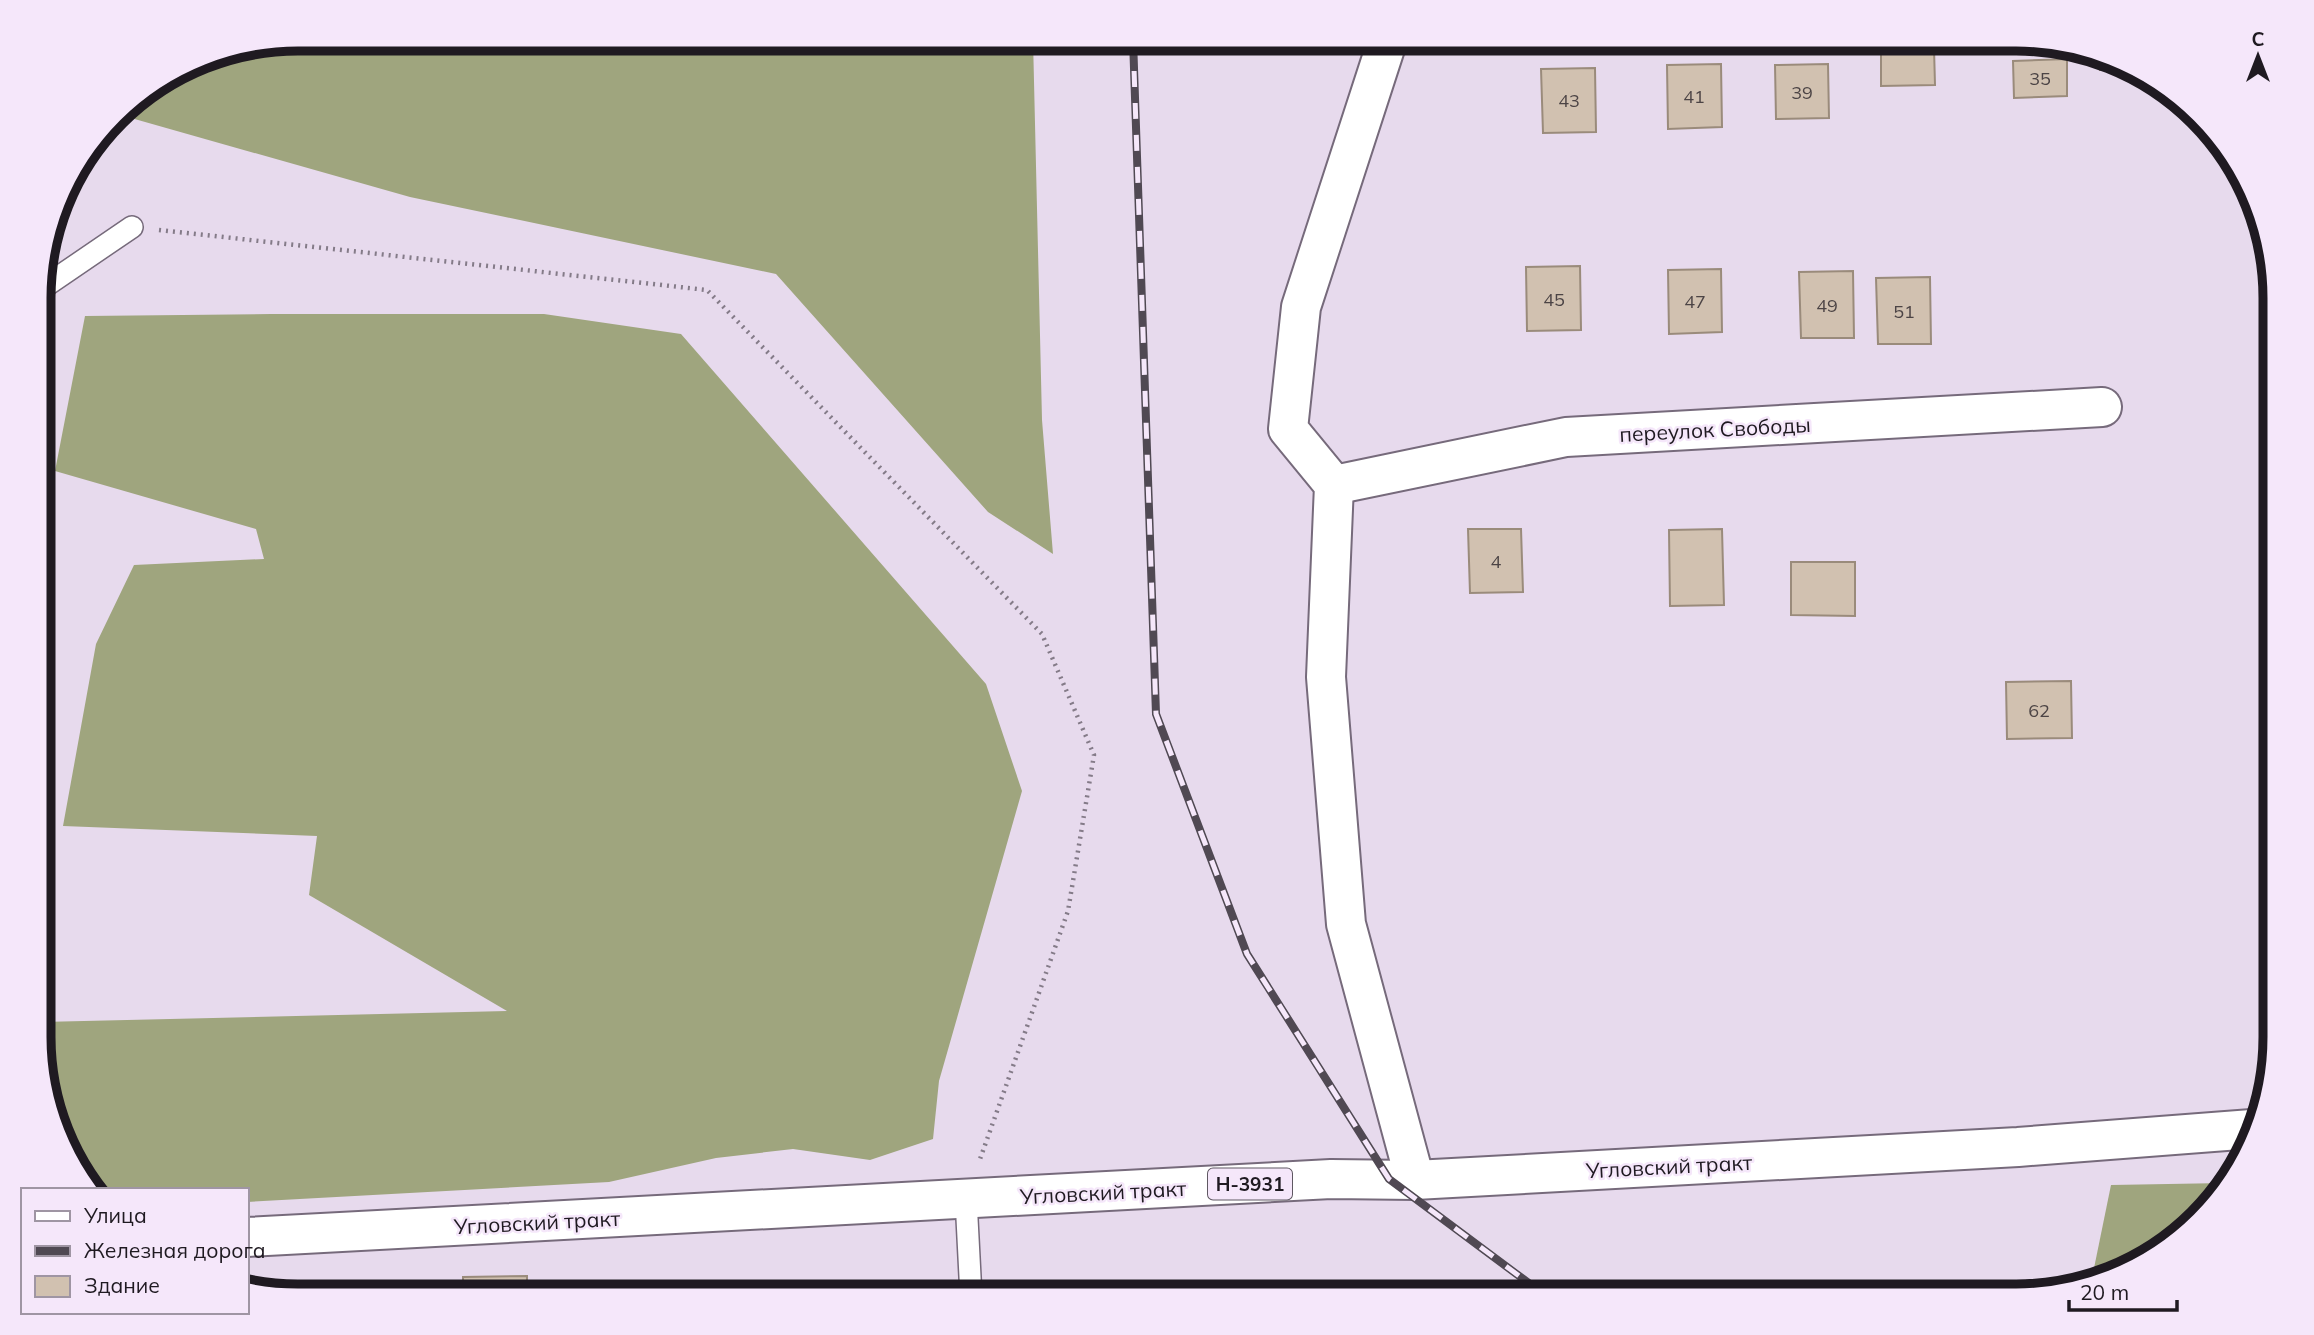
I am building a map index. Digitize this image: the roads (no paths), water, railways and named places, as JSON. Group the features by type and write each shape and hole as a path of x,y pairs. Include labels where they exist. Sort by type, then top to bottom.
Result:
{"main road":[{"path":"1384,51 1301,307 1288,429 1334,485 1326,677 1346,924 1415,1180"},
{"name":"переулок Свободы","path":"1334,485 1566,437 2102,407"},
{"name":"Угловский тракт","path":"248,1237 1331,1179 1415,1180 2018,1147 2245,1130"}],"lane":[{"path":"51,282 132,227"},
{"path":"966,1199 970,1284"}],"railway":[{"path":"1133,51 1156,714 1247,954 1389,1179 1530,1284"}]}
